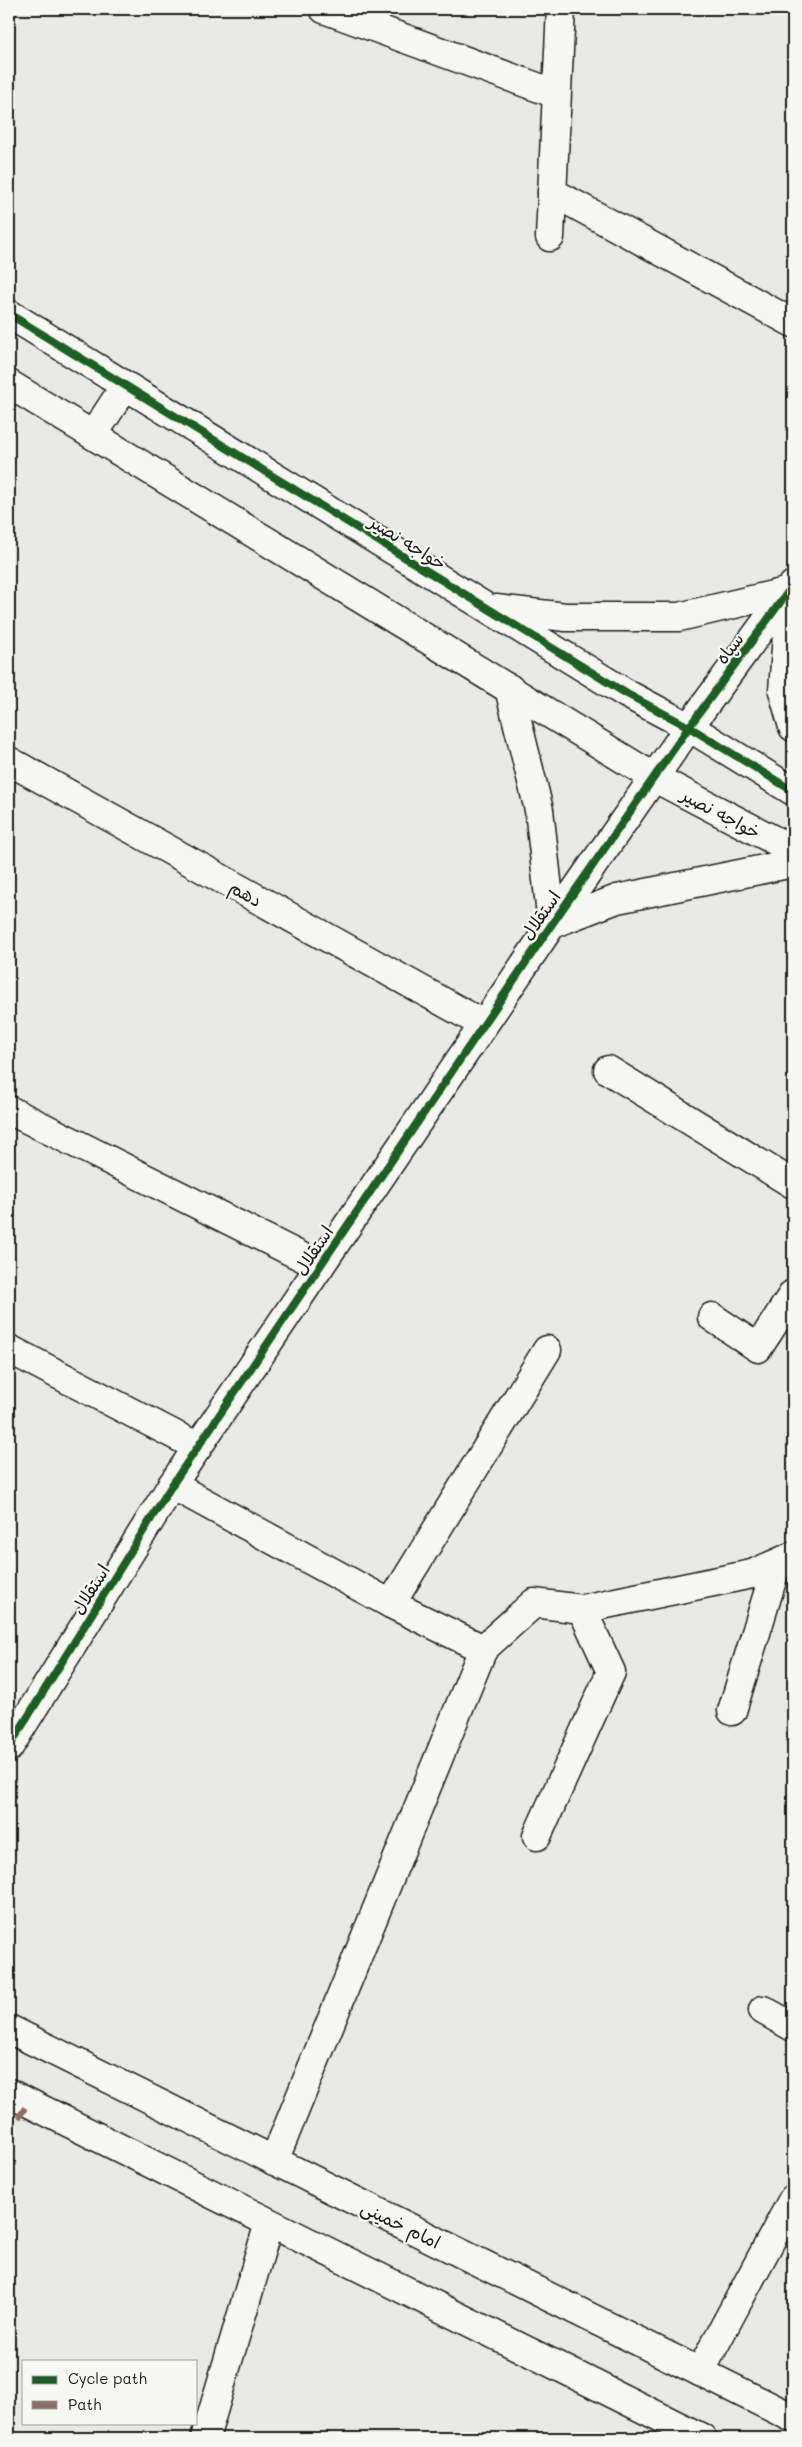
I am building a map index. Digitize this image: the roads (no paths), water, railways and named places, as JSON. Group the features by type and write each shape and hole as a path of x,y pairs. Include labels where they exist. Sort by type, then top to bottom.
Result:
{"street":[{"path":"324,9 556,94"},
{"path":"550,237 561,9"},
{"path":"552,192 793,323"},
{"name":"خواجه نصیر","path":"9,314 627,694 688,727 793,790"},
{"name":"خواجه نصیر","path":"9,384 655,778 793,850"},
{"path":"93,435 125,386"},
{"path":"486,607 566,617 679,618 792,588 782,691 793,727"},
{"name":"سپاه","path":"655,778 688,727 792,588"},
{"path":"510,688 539,810 552,924 617,899 793,863"},
{"name":"دهم","path":"9,761 483,1024"},
{"name":"استقلال","path":"9,1747 172,1485 483,1024 655,778"},
{"path":"608,1070 793,1184"},
{"path":"9,1110 320,1266"},
{"path":"712,1317 758,1348 793,1294"},
{"path":"9,1349 198,1448"},
{"path":"391,1604 547,1350"},
{"path":"172,1485 391,1604 483,1649"},
{"path":"274,2161 483,1649 534,1603 582,1609 752,1574 785,1560"},
{"path":"732,1711 785,1560"},
{"path":"537,1836 611,1672 582,1609"},
{"path":"764,2010 793,2027"},
{"name":"امام خمینی","path":"9,2029 793,2418"},
{"path":"9,2093 702,2438"},
{"path":"700,2372 793,2199"},
{"path":"205,2438 269,2222"}]}
